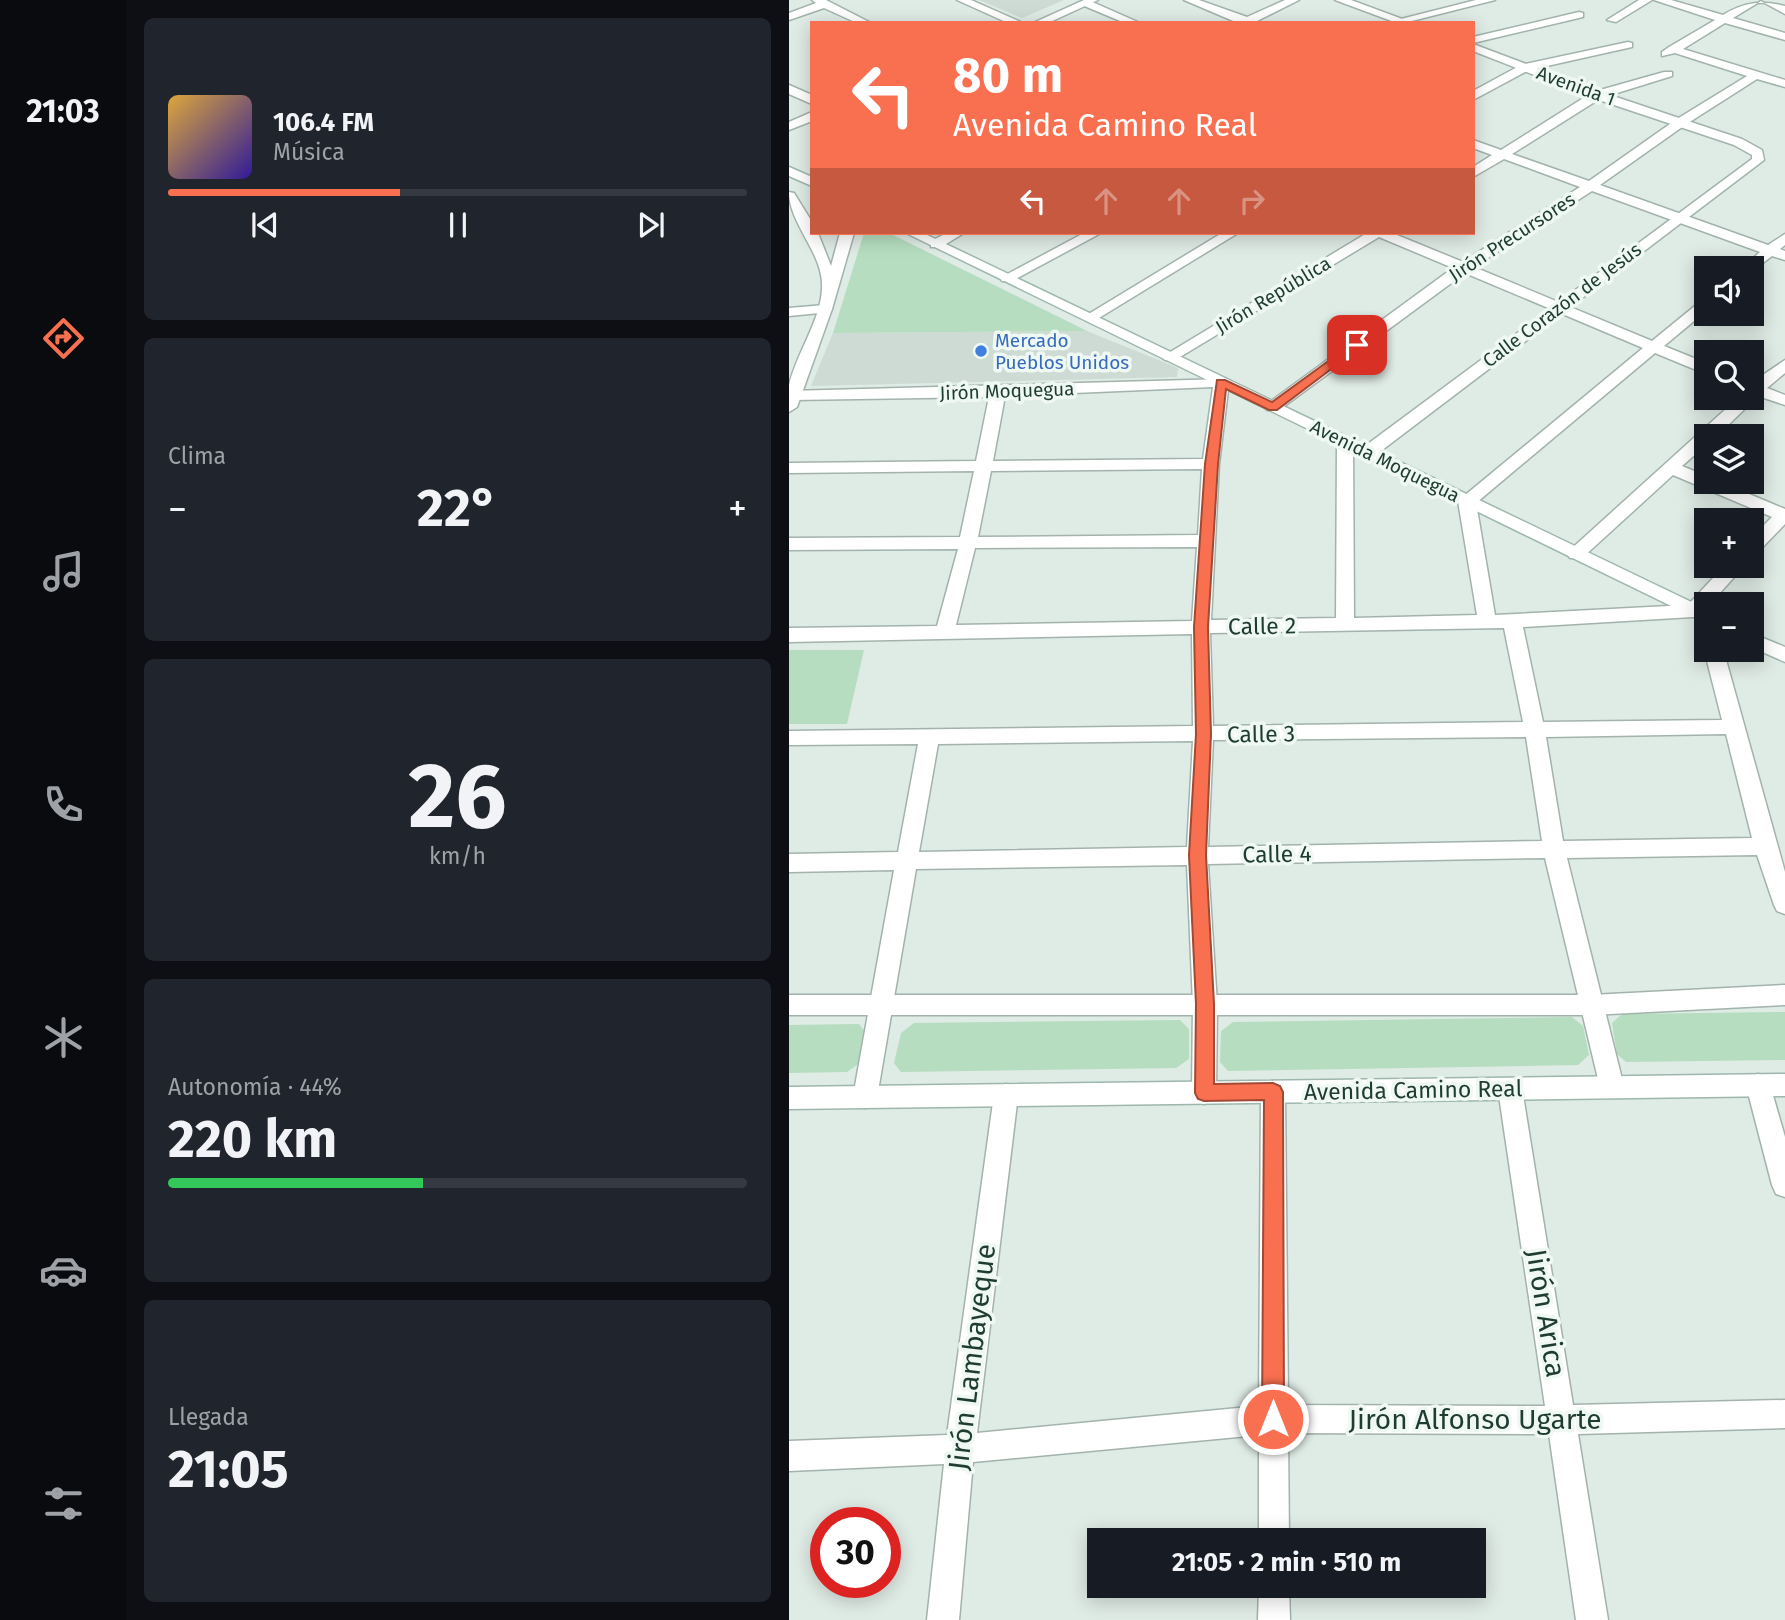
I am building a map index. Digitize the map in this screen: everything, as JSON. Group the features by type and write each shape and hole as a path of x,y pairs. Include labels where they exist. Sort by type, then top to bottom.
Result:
{"street":[{"path":"789,17 825,4 853,0"},
{"path":"962,0 1013,21"},
{"path":"1189,0 1242,21"},
{"path":"1247,21 1294,0"},
{"path":"1340,0 1402,21"},
{"path":"1409,21 1490,0"},
{"path":"1612,20 1647,0"},
{"path":"1659,0 1785,37"},
{"path":"1756,0 1668,52 1785,84"},
{"path":"1765,0 1785,12"},
{"path":"1043,21 1090,2 1131,21"},
{"path":"825,4 862,21"},
{"path":"1475,40 1579,15"},
{"path":"1475,95 1525,67 1628,45"},
{"name":"Avenida 1","path":"1475,48 1597,95 1738,142 1758,153 1758,160"},
{"path":"1475,172 1597,95 1668,75"},
{"name":"Jirón Precursores","path":"1273,407 1463,268 1756,75"},
{"path":"789,89 810,99"},
{"path":"789,126 810,117"},
{"path":"1475,145 1785,256"},
{"name":"Calle Corazón de Jesús","path":"1367,453 1758,160"},
{"path":"789,171 810,182"},
{"path":"789,196 810,231"},
{"path":"813,235 830,286 825,309"},
{"path":"791,401 825,309 846,235"},
{"name":"Avenida Moquegua","path":"917,235 1694,611"},
{"path":"936,244 953,235"},
{"path":"1007,278 1090,235"},
{"path":"1089,318 1228,235"},
{"name":"Jirón República","path":"1171,357 1375,235"},
{"path":"1383,235 1694,364"},
{"path":"1763,256 1785,238"},
{"path":"789,312 825,309"},
{"path":"1487,621 1467,501 1694,314"},
{"path":"1764,382 1785,365"},
{"path":"1204,1093 1205,1004 1197,855 1204,734 1201,627 1211,464 1221,382"},
{"name":"Jirón Moquegua","path":"791,401 1221,382"},
{"path":"945,631 968,543 998,392"},
{"path":"1764,395 1785,400"},
{"path":"1719,424 1733,410"},
{"path":"1345,442 1345,624"},
{"path":"1577,554 1694,447"},
{"path":"789,468 1211,464"},
{"path":"1672,468 1784,515 1764,536"},
{"path":"789,544 1208,541"},
{"name":"Calle 2","path":"789,635 1694,615"},
{"path":"1512,621 1535,730 1554,849 1612,1087"},
{"path":"1764,645 1785,655"},
{"path":"1716,662 1765,846 1785,905"},
{"name":"Calle 3","path":"789,738 1732,727"},
{"path":"865,1097 879,1005 929,738"},
{"name":"Calle 4","path":"789,863 1765,846"},
{"path":"789,1005 1591,1005 1785,995"},
{"name":"Avenida Camino Real","path":"789,1098 1785,1085"},
{"path":"1758,1086 1785,1185"},
{"name":"Jirón Arica","path":"1510,1089 1592,1620"},
{"path":"1273,1092 1274,1528"},
{"name":"Jirón Lambayeque","path":"944,1620 960,1449 1006,1095"},
{"name":"Jirón Alfonso Ugarte","path":"789,1456 960,1449 1273,1419 1563,1420 1785,1414"},
{"path":"1274,1598 1274,1620"}],"shaded area":[{"path":"979,0 1064,0 1022,18"},
{"name":"Mercado Pueblos Unidos","path":"1087,331 1178,368 1177,377 811,386 833,333"}],"green space":[{"path":"863,235 893,235 1087,331 833,333"},
{"path":"789,650 864,650 847,724 789,724"},
{"path":"1785,1012 1785,1060 1626,1062 1617,1054 1612,1023 1622,1014"},
{"path":"1572,1017 1583,1026 1589,1055 1578,1065 1228,1071 1220,1062 1221,1031 1233,1022"},
{"path":"1180,1020 1189,1029 1189,1059 1176,1068 901,1072 894,1063 901,1033 914,1023"},
{"path":"859,1024 866,1033 861,1062 847,1072 789,1073 789,1025"}],"place":[{"name":"Mercado Pueblos Unidos","path":"981,351"}],"route":[{"path":"1273,1419 1273,1092 1204,1093 1205,1004 1197,855 1204,734 1201,627 1211,464 1221,382 1273,407 1357,345"}]}
